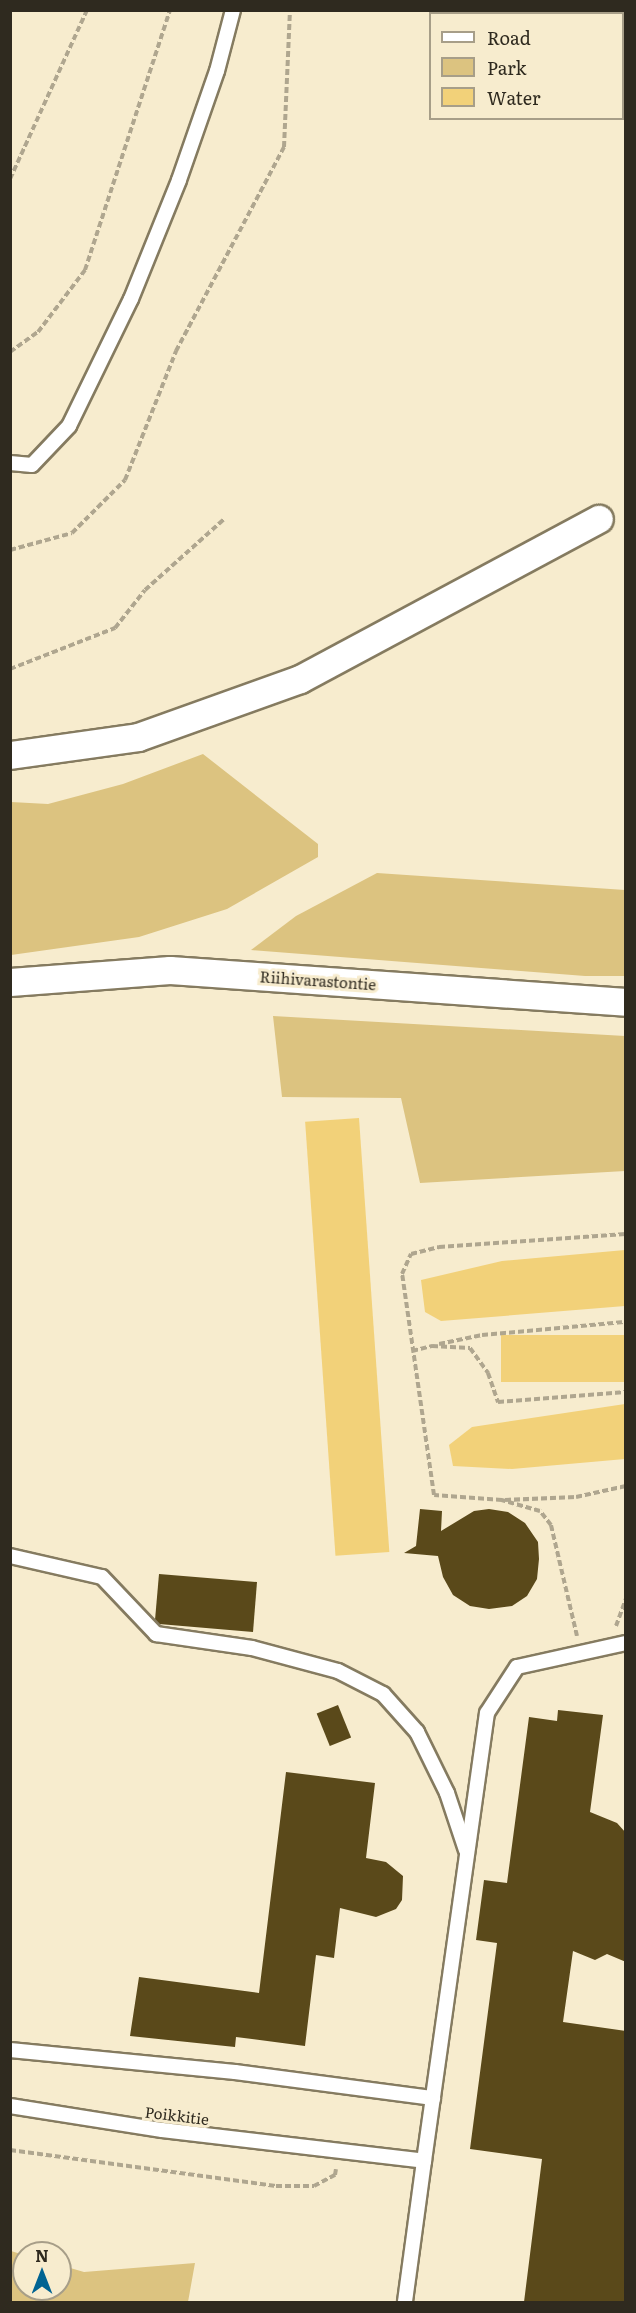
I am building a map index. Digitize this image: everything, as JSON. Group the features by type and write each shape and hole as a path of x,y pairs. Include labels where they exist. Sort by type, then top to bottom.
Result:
{"street":[{"path":"10,755 138,736 300,679 599,519"},
{"name":"Riihivarastontie","path":"10,982 170,970 626,1002"}],"lane":[{"path":"10,463 32,465 74,415 131,299 179,180 233,10"},
{"path":"10,1556 102,1577 156,1634 252,1648 338,1671 383,1694 417,1732 447,1793 467,1854"},
{"path":"405,2302 487,1713 517,1667 626,1643"},
{"path":"10,2049 235,2072 433,2098"},
{"name":"Poikkitie","path":"10,2106 162,2130 424,2161"}],"path":[{"path":"10,179 87,10"},
{"path":"10,352 38,332 85,270 170,10"},
{"path":"10,550 72,533 125,480 177,351 284,147 290,10"},
{"path":"10,669 115,628 145,590 224,519"},
{"path":"626,1234 439,1247 411,1254 402,1274 434,1495 459,1500 576,1497 626,1486"},
{"path":"412,1351 482,1335 626,1322"},
{"path":"432,1346 470,1348 488,1373 498,1402 626,1392"},
{"path":"502,1500 540,1511 551,1525 581,1653"},
{"path":"10,2150 304,2186 314,2186 335,2175 340,2151"}],"green space":[{"path":"203,754 318,844 318,857 227,909 139,937 11,955 11,802 48,804 123,784"},
{"path":"377,873 625,890 625,976 585,976 251,950 296,916"},
{"path":"273,1016 625,1036 625,1171 420,1183 401,1098 282,1097"},
{"path":"11,2251 12,2301 72,2301 72,2268 84,2272 195,2263 188,2302 11,2302"}],"water":[{"path":"359,1118 389,1552 335,1556 305,1122"},
{"path":"625,1250 625,1306 441,1321 425,1312 421,1280 502,1261"},
{"path":"501,1335 625,1335 625,1382 501,1382"},
{"path":"625,1404 625,1459 512,1469 453,1466 449,1445 472,1427"}],"building":[{"path":"420,1509 442,1511 441,1531 474,1511 489,1509 508,1512 525,1523 538,1542 539,1559 537,1579 527,1596 512,1606 489,1609 470,1606 453,1595 443,1577 438,1556 404,1553 416,1546"},
{"path":"159,1574 257,1582 253,1632 159,1624 155,1620"},
{"path":"338,1705 351,1737 330,1746 317,1714"},
{"path":"558,1710 603,1715 590,1812 617,1823 626,1833 626,1962 607,1954 595,1960 573,1951 563,2022 626,2031 626,2302 524,2302 542,2159 470,2149 497,1943 476,1940 484,1880 507,1883 529,1717 557,1721"},
{"path":"286,1772 375,1783 366,1858 386,1862 403,1876 402,1900 396,1909 376,1917 340,1908 334,1958 316,1955 305,2046 236,2037 235,2047 130,2036 139,1977 259,1993"}]}
